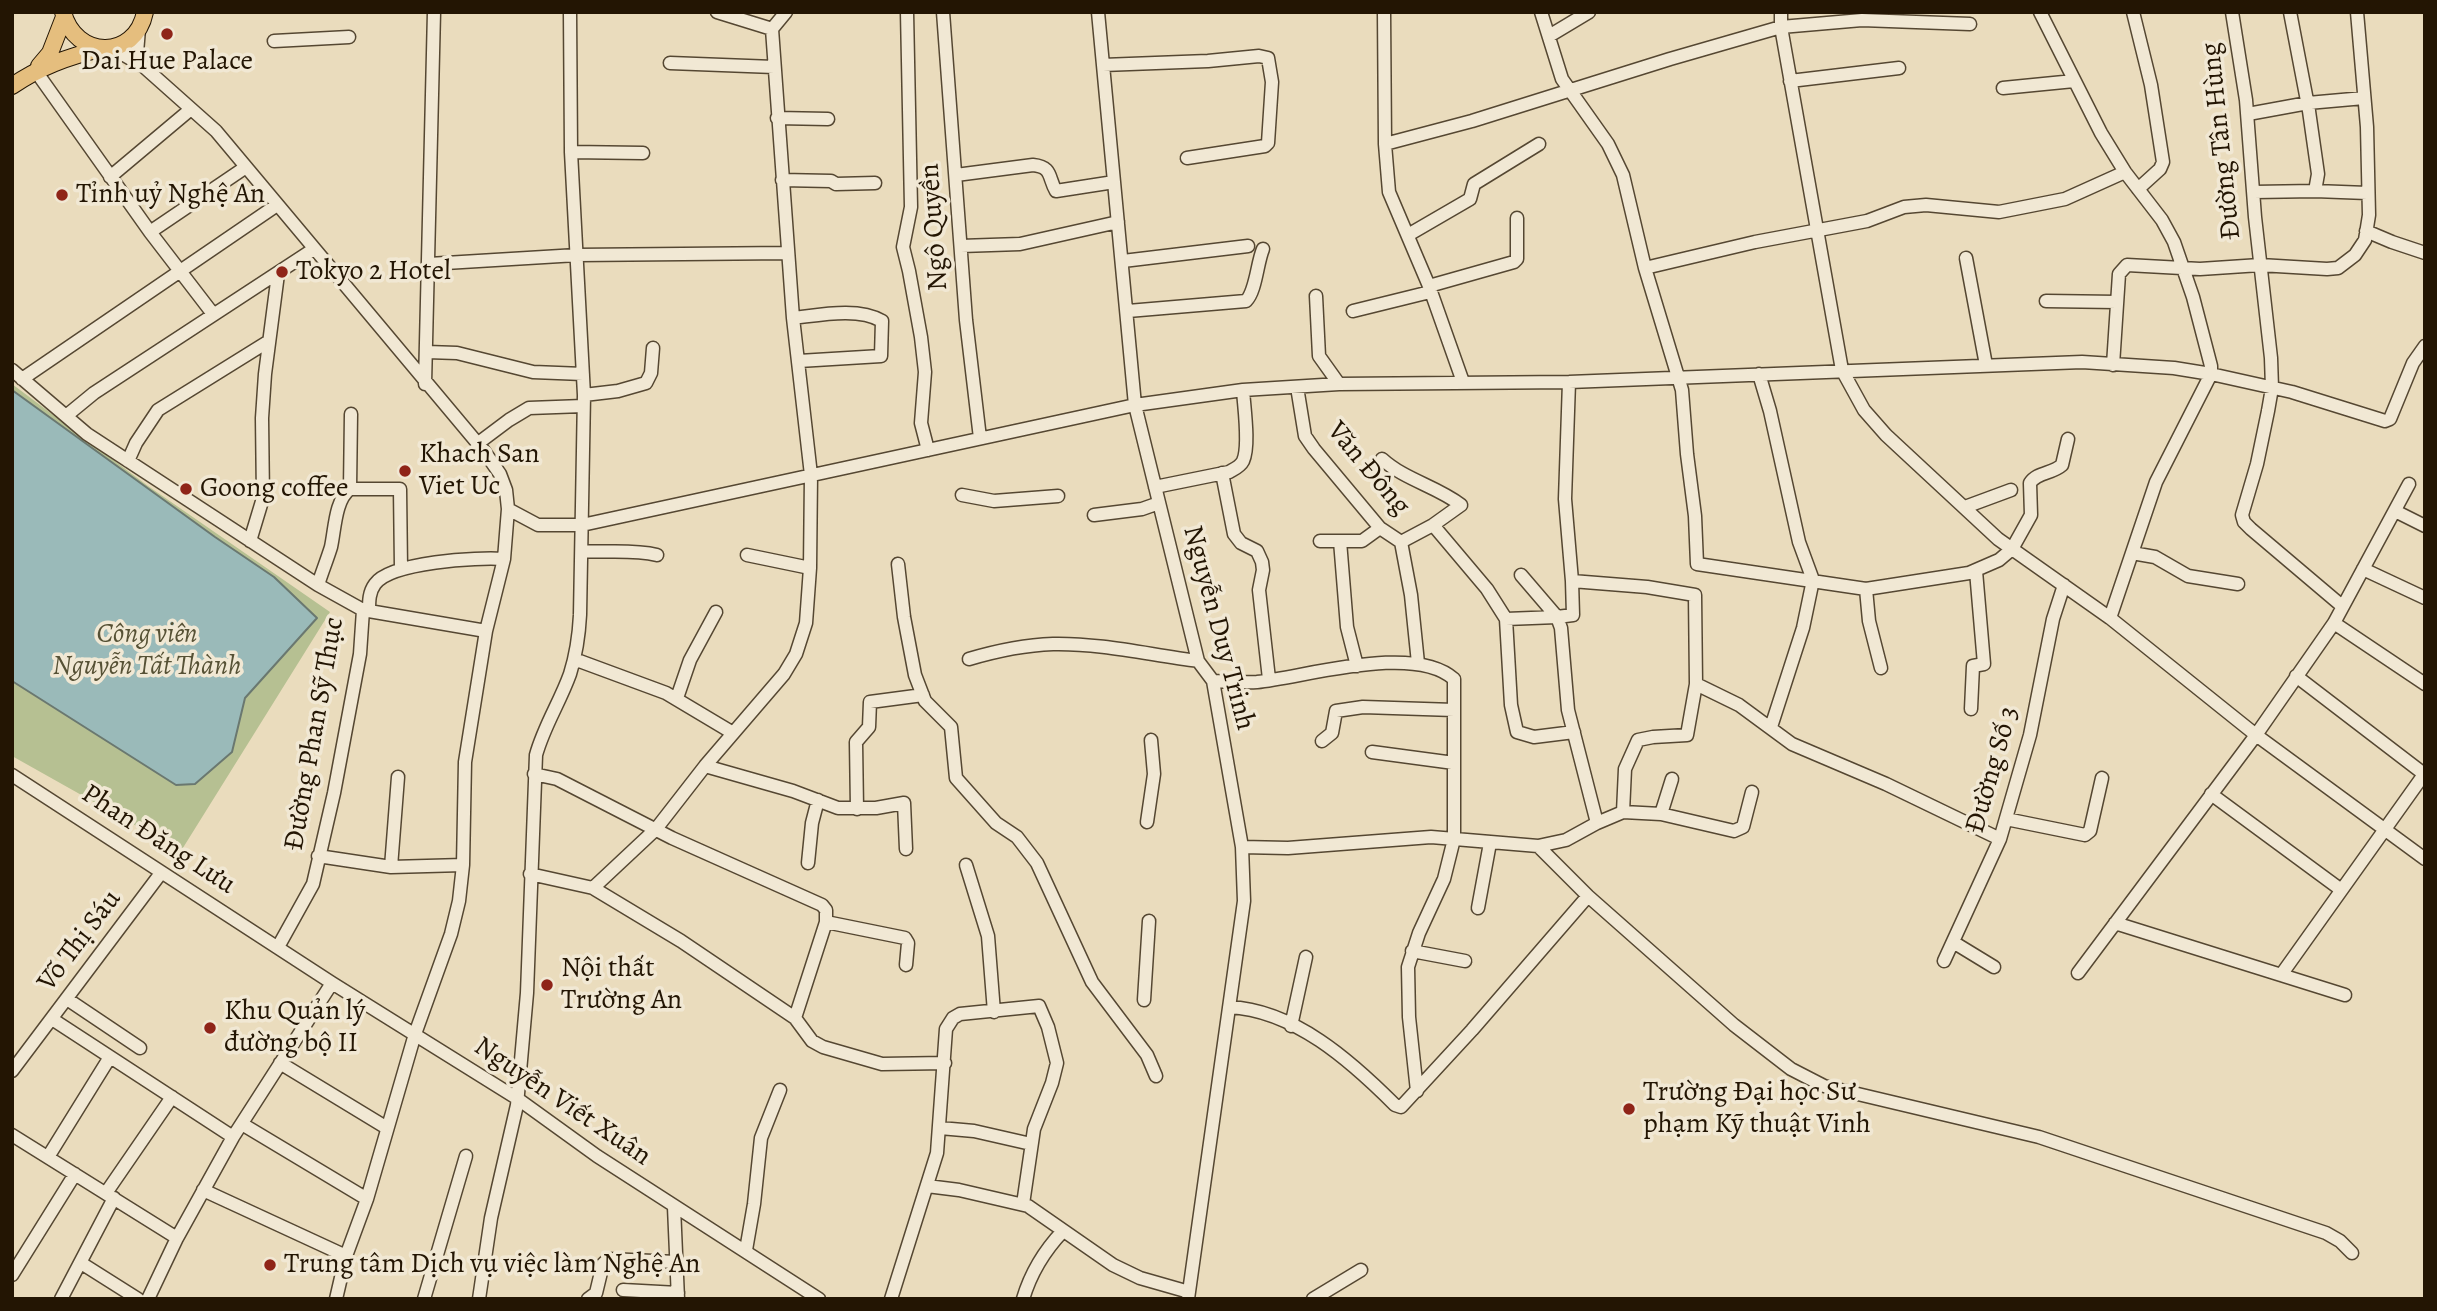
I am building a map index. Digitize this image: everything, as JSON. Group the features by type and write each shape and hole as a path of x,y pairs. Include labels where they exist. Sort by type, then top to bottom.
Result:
{"main road":[{"path":"64,15 74,35 85,44 109,48"},
{"path":"35,70 50,53 64,15"},
{"path":"12,86 35,70 55,61 125,43 145,19"}],"street":[{"path":"425,384 434,12"},
{"path":"479,1299 491,1218 518,1099 527,993 534,774 542,734 574,659 580,615 584,401 571,152 570,12"},
{"path":"593,888 656,829 705,766 784,674 796,654 806,623 810,568 811,475 793,318 772,29 786,12"},
{"path":"908,12 911,207 903,247 921,337 925,372 921,423 928,450"},
{"name":"Ngô Quyền","path":"943,12 966,320 980,438"},
{"name":"Nguyễn Duy Trinh","path":"1098,12 1135,405 1198,661 1213,681 1242,847 1244,901 1188,1295"},
{"path":"1384,12 1385,144 1389,192 1430,289 1463,382"},
{"path":"1541,12 1559,70 1570,92 1608,144 1620,167 1645,268 1682,390 1695,516 1697,564 1866,589 1976,570 1998,560 2012,549 2031,515 2031,483 2038,475 2062,465 2068,439"},
{"path":"1549,36 1589,12"},
{"path":"1781,12 1790,81 1842,370 1864,410 1886,435 1984,527 2110,618 2256,735 2425,859"},
{"path":"2040,12 2124,172 2168,231 2203,333 2211,374 2156,482 2110,618"},
{"path":"2133,12 2151,85 2163,162 2160,169 2138,189"},
{"name":"Đường Tân Hùng","path":"2232,12 2248,114 2260,265 2269,326 2272,388 2257,464 2242,508 2244,522 2343,606"},
{"path":"2290,12 2308,103 2318,174 2315,191"},
{"path":"2113,365 2119,274 2127,265 2183,269 2260,265 2338,268 2355,255 2365,240 2368,215 2367,127 2357,12"},
{"path":"720,13 772,29"},
{"path":"143,66 137,53 145,19"},
{"path":"1385,144 1570,92 1781,27 1862,20 1970,24"},
{"path":"274,41 349,37"},
{"path":"109,48 143,66 216,131 477,444 500,474 506,490 508,509 503,559 485,631 465,762 463,865 459,901 451,934 415,1034 367,1199 346,1256 336,1299"},
{"path":"1103,65 1259,56 1269,58 1272,82 1269,142 1265,146 1187,158"},
{"path":"670,63 774,67"},
{"path":"1790,81 1899,68"},
{"path":"35,70 110,177 212,314"},
{"path":"2003,88 2074,81"},
{"path":"2248,114 2308,103 2364,98"},
{"path":"110,177 191,109"},
{"path":"778,118 828,119"},
{"path":"1408,235 1470,200 1474,184 1539,144"},
{"path":"571,152 643,153"},
{"path":"956,176 1033,165 1041,166 1050,172 1056,191 1114,182"},
{"path":"150,232 246,167"},
{"path":"1645,268 1755,242 1867,220 1891,210 1914,205 1999,212 2065,199 2124,172"},
{"path":"782,180 831,181 836,184 875,183"},
{"path":"2254,192 2367,193"},
{"path":"17,375 277,205"},
{"path":"1353,311 1514,262 1517,259 1517,218"},
{"path":"961,246 1020,244 1118,222"},
{"path":"2366,231 2425,253"},
{"path":"1123,261 1248,246"},
{"path":"1128,311 1246,301 1253,292 1263,248"},
{"path":"66,416 94,393 314,249"},
{"path":"429,264 577,255 788,253"},
{"path":"1966,258 1986,365"},
{"path":"250,541 263,498 262,418 278,274"},
{"path":"1315,296 1319,356 1339,384"},
{"path":"2046,302 2117,302"},
{"path":"793,318 859,315 879,319 883,328 881,356 799,361"},
{"path":"128,461 136,443 158,410 269,341"},
{"path":"508,509 538,525 582,525 1135,405 1243,390 1339,384 1569,382 2082,362 2211,374 2272,388 2385,422 2390,419 2413,363 2425,346"},
{"path":"477,444 529,408 584,401 646,383 651,373 653,348"},
{"path":"427,352 457,353 533,372 583,374"},
{"path":"1759,374 1770,411 1799,542 1813,580 1803,628 1771,727"},
{"name":"Đường Phan Sỹ Thục","path":"17,375 87,434 318,585 366,610 334,793 313,884 278,947"},
{"path":"1506,619 1573,614 1565,499 1569,382"},
{"name":"Văn Đông","path":"1297,387 1305,436 1380,528 1401,542 1411,596 1418,663"},
{"path":"1155,487 1222,473 1240,465 1244,460 1243,390"},
{"path":"350,489 351,414"},
{"path":"1382,459 1395,471 1461,505 1433,525 1401,542"},
{"path":"1222,473 1231,528 1241,543 1257,551 1262,562 1259,590 1269,679"},
{"path":"2078,973 2256,735 2334,623 2409,484"},
{"path":"318,585 341,504 350,489 400,489 401,568"},
{"path":"1965,507 2011,490"},
{"path":"962,495 994,501 1058,496"},
{"path":"1094,515 1142,509 1159,503"},
{"path":"2395,511 2425,526"},
{"path":"1433,525 1469,567 1506,619 1511,705 1517,732 1534,737 1574,732"},
{"path":"1321,541 1362,541 1380,528"},
{"path":"1340,541 1347,626 1357,666"},
{"path":"582,551 608,554 635,551 657,555"},
{"path":"2132,553 2155,557 2188,576 2238,584"},
{"path":"747,555 810,568"},
{"path":"485,631 366,610 376,582 401,568 503,559"},
{"path":"898,564 915,675 925,701 951,727 956,778 996,824 1017,837 1037,863 1091,982 1147,1055 1156,1076"},
{"path":"2362,569 2425,598"},
{"path":"1971,709 1973,666 1984,664 1976,570"},
{"path":"1521,575 1558,617 1565,693 1598,823"},
{"path":"1572,581 1647,587 1695,595 1696,684 1687,735 1638,740 1625,769 1623,812"},
{"name":"Đường Số 3","path":"1944,961 2000,839 2040,697 2053,619 2064,585"},
{"path":"1866,589 1869,621 1881,668"},
{"path":"677,698 690,660 716,612"},
{"path":"2334,623 2425,684"},
{"path":"969,659 991,652 1053,644 1198,661"},
{"path":"574,659 677,698 733,733"},
{"path":"1213,681 1257,682 1357,666 1418,663 1447,672 1454,679 1454,839 1444,879 1412,951 1407,982 1412,1060 1417,1091"},
{"path":"2281,975 2424,773 2296,676"},
{"path":"1696,684 1739,705 1793,744 1886,784 2000,839"},
{"path":"857,809 856,742 869,727 870,702 923,695"},
{"path":"1322,741 1332,733 1336,711 1363,707 1454,710"},
{"path":"1147,822 1154,774 1151,740"},
{"path":"1372,752 1454,763"},
{"path":"705,766 838,808 876,808 904,803 906,849"},
{"path":"534,774 557,779 656,829 815,901 826,911 826,922 795,1018"},
{"name":"Phan Đăng Lưu","path":"12,775 278,947"},
{"path":"391,867 398,777"},
{"path":"2006,819 2085,835 2091,831 2102,778"},
{"path":"1661,814 1672,779"},
{"path":"1242,847 1288,848 1431,837 1538,846 1566,840 1623,812 1661,814 1734,831 1743,827 1752,792"},
{"path":"2211,794 2340,889"},
{"path":"808,863 812,823 818,800"},
{"path":"1478,908 1490,843"},
{"path":"1538,846 1588,895 1734,1025 1791,1069 1824,1086 2039,1137 2326,1233 2340,1241 2352,1254"},
{"path":"318,856 391,867 463,865"},
{"path":"966,865 988,936 994,1012"},
{"name":"Võ Thị Sáu","path":"12,1071 161,873"},
{"path":"530,874 593,888 681,941 795,1018 812,1041 844,1055 882,1064 945,1063"},
{"path":"1228,1007 1258,1011 1291,1026 1334,1051 1395,1105 1401,1107 1588,895"},
{"path":"1144,1000 1149,921"},
{"path":"826,922 905,938 908,943 906,965"},
{"path":"2115,923 2345,995"},
{"path":"1953,942 1994,967"},
{"name":"Nguyễn Viết Xuân","path":"278,947 518,1099 597,1156 819,1299"},
{"path":"1412,951 1465,961"},
{"path":"1291,1026 1306,957"},
{"path":"148,1299 177,1238 233,1137 332,983"},
{"path":"67,999 140,1048"},
{"path":"891,1299 937,1153 946,1029 953,1018 970,1012 1039,1006 1056,1056 1052,1083 1031,1144 1023,1204"},
{"path":"52,1019 233,1137"},
{"path":"48,1157 110,1057"},
{"path":"279,1063 387,1128"},
{"path":"746,1250 761,1138 780,1090"},
{"path":"61,1299 110,1196 172,1097"},
{"path":"242,1124 367,1199"},
{"path":"940,1128 975,1131 1031,1144"},
{"path":"12,1135 177,1238"},
{"path":"424,1299 467,1156"},
{"path":"12,1275 75,1174"},
{"path":"927,1186 959,1190 1035,1209 1100,1258 1126,1272 1188,1295"},
{"path":"203,1190 346,1256"},
{"path":"623,1290 678,1296 674,1207"},
{"path":"1024,1299 1043,1254 1063,1231"},
{"path":"588,1299 596,1293 603,1264 608,1259 676,1262"},
{"path":"80,1263 138,1299"},
{"path":"1313,1299 1356,1273"}],"green space":[{"name":"Công viên Nguyễn Tất Thành","path":"12,384 148,486 330,612 181,851 12,756"}],"water":[{"name":"Công viên Nguyễn Tất Thành","path":"12,390 274,577 317,618 245,698 232,752 195,784 176,785 12,681"}],"place":[{"name":"Dai Hue Palace","path":"167,34"},
{"name":"Tỉnh uỷ Nghệ An","path":"62,195"},
{"name":"Tokyo 2 Hotel","path":"282,272"},
{"name":"Khach San Viet Uc","path":"405,471"},
{"name":"Goong coffee","path":"186,489"},
{"name":"Nội thất Trường An","path":"547,985"},
{"name":"Khu Quản lý đường bộ II","path":"210,1028"},
{"name":"Trường Đại học Sư phạm Kỹ thuật Vinh","path":"1629,1109"},
{"name":"Trung tâm Dịch vụ việc làm Nghệ An","path":"270,1265"}]}
